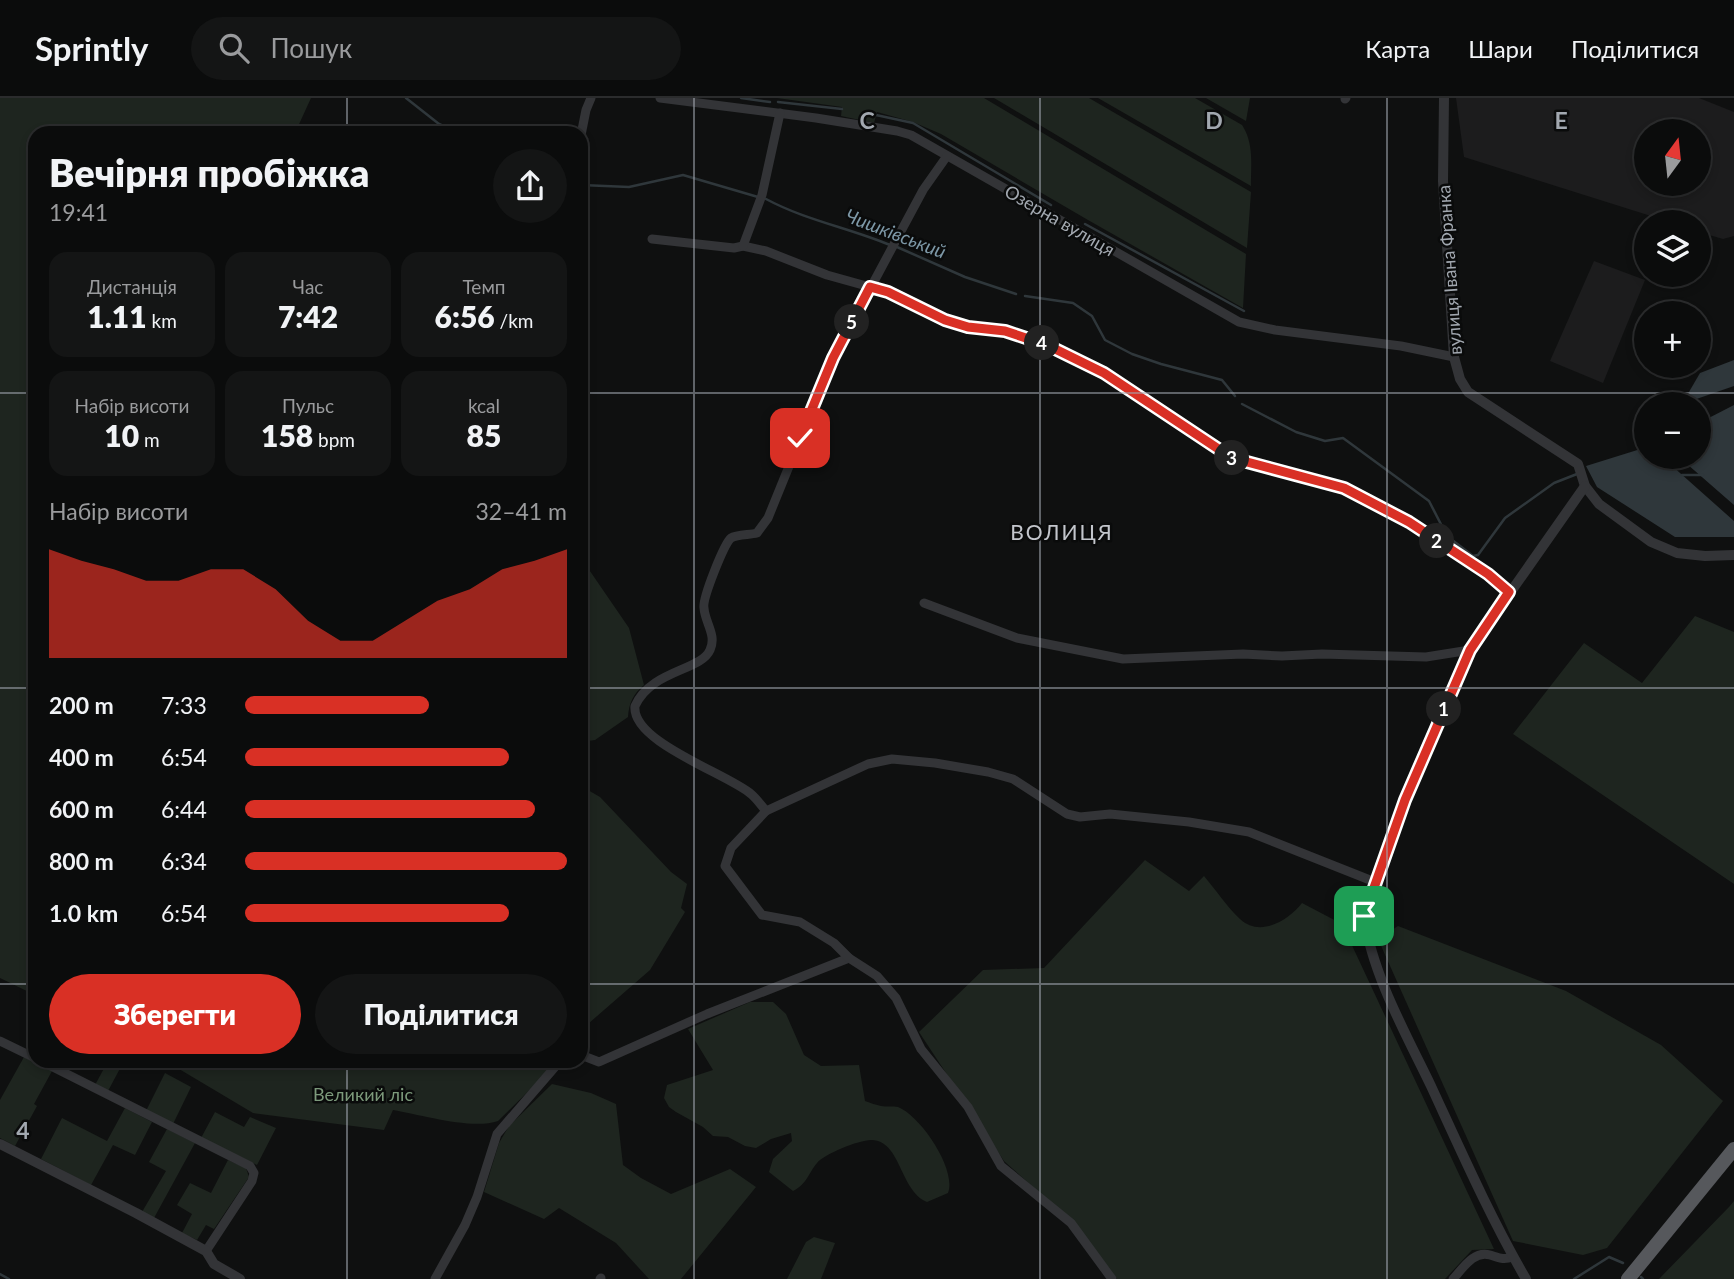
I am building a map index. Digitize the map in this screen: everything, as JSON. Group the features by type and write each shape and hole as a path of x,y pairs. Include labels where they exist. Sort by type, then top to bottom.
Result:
{"highway":[{"path":"1628,1279 1734,1149"}],"street":[{"path":"583,126 591,98"},
{"name":"Озерна вулиця","path":"660,98 780,113 911,135 1239,322 1275,330 1401,346 1454,357"},
{"name":"вулиця Івана Франка","path":"1444,98 1443,181 1454,357 1460,379 1468,392 1579,466 1584,483"},
{"path":"743,246 762,195 780,113"},
{"path":"765,811 751,793 659,740 637,719 635,706 647,689 682,667 703,659 711,648 713,634 704,608 705,596 731,538 757,533 768,518 833,358 923,190 947,156"},
{"path":"652,239 743,246 766,251 827,275 888,292 957,324 1005,331 1047,345 1104,373 1232,458 1344,488 1409,522 1488,574 1509,592"},
{"path":"1526,1279 1513,1257 1385,985 1367,934 1364,916 1405,800 1470,650 1584,483 1599,505 1651,542 1677,553 1734,555"},
{"path":"924,603 1017,638 1122,659 1322,653 1426,657 1470,650"},
{"path":"1112,1279 1071,1223 1001,1166 968,1107 922,1049 896,999 877,976 849,958 834,943 800,922 762,915 725,866 731,848 765,811 820,784 879,760 935,762 1013,779 1067,814 1080,817 1110,814 1189,822 1249,832 1375,882"},
{"path":"588,1058 599,1062 707,1014 849,958"},
{"path":"0,1041 28,1055"},
{"path":"55,1068 250,1166 254,1173 253,1181 206,1251"},
{"path":"435,1279 469,1216 498,1134 554,1068"},
{"path":"0,1144 206,1251 214,1264 240,1279"},
{"path":"1452,1279 1470,1260 1482,1253 1504,1260 1513,1257"}],"shaded area":[{"path":"1456,98 1699,98 1734,112 1734,236 1723,239 1711,236 1711,210 1634,211 1464,157"},
{"path":"1594,261 1634,276 1634,287 1642,287 1636,301 1634,301 1634,307 1603,383 1550,361"},
{"path":"1734,360 1734,386 1711,394 1689,392 1697,378 1711,378 1711,369"},
{"path":"1734,405 1734,505 1693,469 1711,469 1711,417"},
{"path":"1634,451 1634,469 1676,469 1734,521 1734,537 1675,537 1597,487 1586,466"}],"green space":[{"path":"0,98 311,98 298,126 28,126 28,992 0,978"},
{"path":"777,98 984,98 1246,254 1243,308 941,134 913,122 877,112 874,123 841,116 842,107"},
{"path":"994,98 1089,98 1251,192 1247,248"},
{"path":"1098,98 1195,98 1242,125 1250,147 1251,186"},
{"path":"1206,98 1250,98 1246,121"},
{"path":"588,568 629,628 644,685 632,699 628,717 595,740 588,741"},
{"path":"1695,616 1734,632 1734,884 1513,734 1584,643 1642,683"},
{"path":"588,790 600,797 671,872 687,884 681,908 685,912 650,970 588,1024"},
{"path":"1145,860 1189,891 1204,876 1240,919 1256,927 1282,921 1302,903 1342,924 1494,1249 1472,1250 1445,1279 1117,1279 1072,1222 1004,1161 919,1032 983,970 1044,968"},
{"path":"1398,926 1566,991 1661,1045 1723,1101 1607,1248 1583,1255 1513,1241 1378,939"},
{"path":"750,1002 773,1002 786,1014 804,1055 821,1066 859,1065 865,1101 898,1107 907,1112 926,1132 947,1171 948,1193 927,1202 918,1196 889,1149 882,1142 872,1140 852,1144 821,1159 804,1182 793,1191 769,1172 773,1159 792,1141 791,1133 771,1139 756,1148 745,1146 728,1137 713,1136 669,1107 664,1098 667,1085 713,1070 688,1029"},
{"path":"24,1057 28,1059 28,1068 46,1068 52,1071 15,1146 0,1138 0,1100"},
{"path":"104,1068 120,1068 108,1091 95,1085"},
{"name":"Великий ліс","path":"177,1068 552,1068 498,1121 487,1123 461,1123 393,1110 384,1130 253,1113"},
{"path":"165,1073 191,1087 173,1124 146,1111"},
{"path":"552,1084 591,1093 616,1104 623,1165 671,1194 730,1169 756,1187 681,1279 649,1279 616,1243 559,1208 544,1219 484,1192 499,1143 509,1126"},
{"path":"125,1108 152,1122 135,1155 113,1145 91,1185 41,1159 62,1118 107,1141"},
{"path":"215,1112 244,1127 250,1117 276,1128 257,1165 201,1138"},
{"path":"167,1129 195,1143 154,1218 142,1212 166,1171 149,1162"},
{"path":"228,1160 246,1168 249,1177 214,1229 206,1225 197,1240 182,1233 192,1214 177,1205 190,1183 211,1193"},
{"path":"1734,1201 1734,1279 1659,1279 1729,1207"},
{"path":"814,1237 835,1243 821,1279 787,1279 806,1242"}],"waterway":[{"name":"Чишківський","path":"406,98 443,126"},
{"path":"741,98 770,102"},
{"path":"778,102 842,109"},
{"path":"876,115 913,123 1051,205"},
{"name":"Чишківський","path":"588,185 629,187 683,175 758,197"},
{"name":"Чишківський","path":"766,199 796,213 890,245"},
{"path":"1085,224 1244,311"},
{"name":"Чишківський","path":"897,247 965,277 1016,294"},
{"name":"Чишківський","path":"1025,296 1073,303 1092,316 1105,340 1132,354 1161,364 1222,380 1235,396"},
{"name":"Чишківський","path":"1242,404 1296,432 1325,441 1343,438 1429,501 1447,536 1473,556 1478,555 1505,518 1554,483 1577,474"},
{"name":"Чишківський","path":"1682,475 1703,475"},
{"path":"1574,1279 1609,1257 1623,1263"},
{"path":"0,1274 9,1279"}],"district":[{"name":"ВОЛИЦЯ","path":"1062,531"}],"route":[{"path":"800,438 833,358 870,287 888,292 945,320 968,327 1005,331 1047,345 1104,373 1232,458 1344,488 1409,522 1488,574 1509,592 1470,650 1405,800 1364,916"}]}
